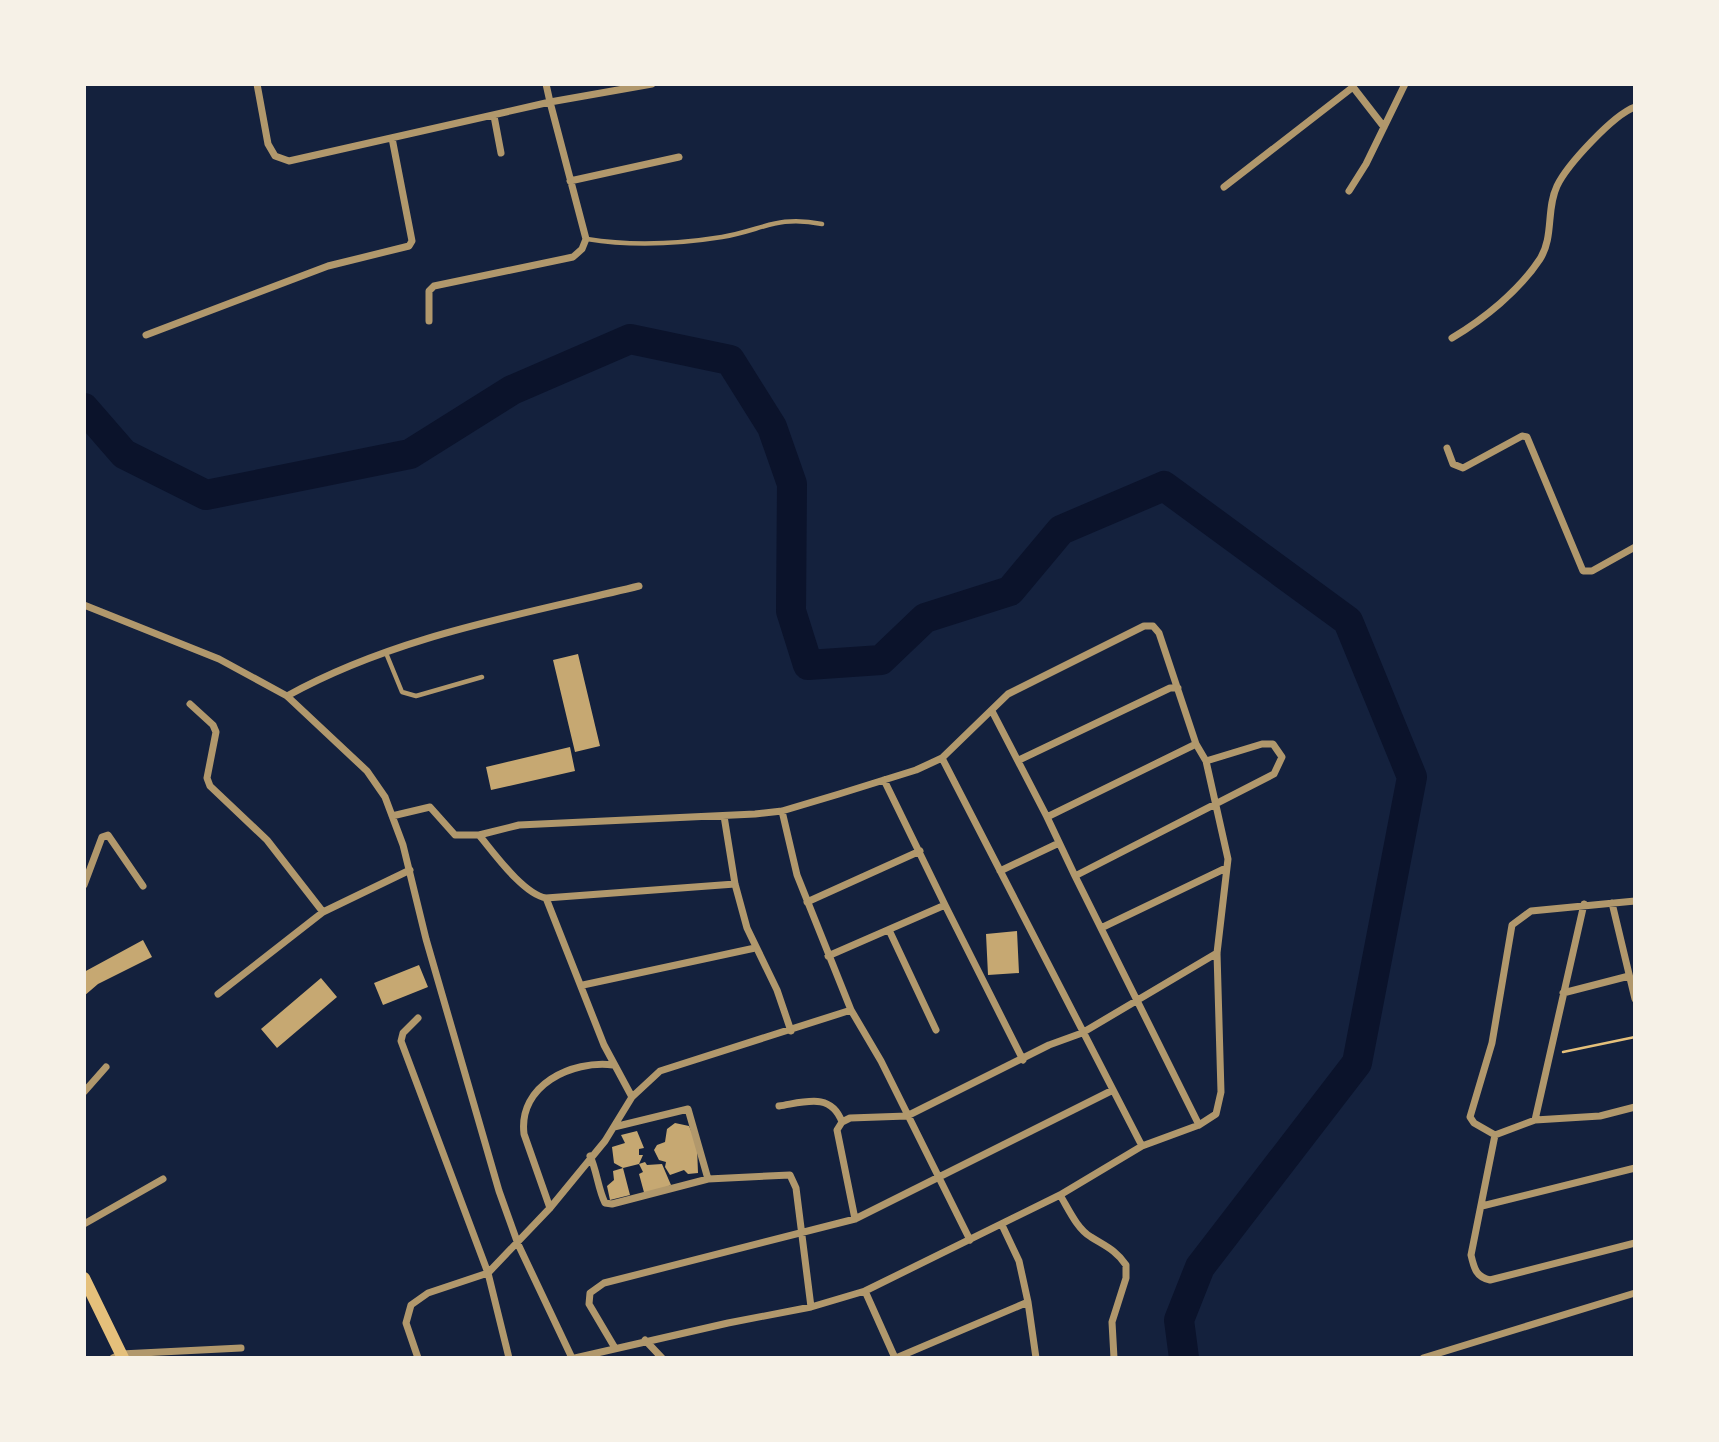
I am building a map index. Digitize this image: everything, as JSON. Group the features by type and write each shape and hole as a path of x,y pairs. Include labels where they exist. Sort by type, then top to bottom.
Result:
{"main road":[{"path":"84,1278 119,1357"}],"street":[{"path":"257,84 268,144 275,156 289,160 550,102 652,84"},
{"path":"429,321 429,291 434,286 573,257 582,249 586,239 546,84"},
{"path":"1349,191 1405,84"},
{"path":"1224,187 1353,86 1384,127"},
{"path":"1452,338 1490,312 1540,259 1548,241 1556,188 1574,163 1623,111 1635,107"},
{"path":"494,116 501,153"},
{"path":"146,335 328,266 409,246 412,241 393,138"},
{"path":"570,181 679,157"},
{"path":"1447,447 1453,464 1463,468 1522,436 1527,437 1583,571 1592,571 1635,547"},
{"path":"287,696 314,681 386,652 444,634 639,586"},
{"path":"84,605 219,659 287,696 368,771 385,797 410,870 426,939 484,1146 517,1244 574,1358 645,1340 811,1307 865,1291 1060,1195 1142,1146 1199,1125 1216,1114 1221,1093 1217,953 1225,905 1228,859 1218,804 1206,761 1196,744 1159,633 1153,626 1144,625 1008,694 942,758 884,780 782,811 519,825 479,835 455,835 430,807 392,817"},
{"path":"1018,760 1170,688 1178,688"},
{"path":"190,704 213,725 216,732 208,769 210,786 267,840 323,912"},
{"path":"992,711 1048,817 1199,1125"},
{"path":"1048,817 1196,744"},
{"path":"1075,876 1274,774 1282,757 1273,744 1262,744 1206,761"},
{"path":"942,758 1111,1091 1142,1146"},
{"path":"884,780 1023,1060"},
{"path":"782,811 797,875 851,1010 881,1061 970,1240"},
{"path":"724,816 735,884 755,948 777,990 792,1031"},
{"path":"84,885 102,837 108,835 143,886"},
{"path":"479,835 526,887 539,897 735,884"},
{"path":"999,872 1059,843"},
{"path":"807,902 920,851"},
{"path":"1101,928 1226,868"},
{"path":"218,994 323,912 410,870"},
{"path":"547,898 613,1065 632,1097"},
{"path":"1495,1135 1474,1123 1470,1117 1492,1043 1510,931 1518,918 1531,911 1635,901"},
{"path":"1612,903 1635,999"},
{"path":"1535,1120 1584,904"},
{"path":"828,956 945,905"},
{"path":"889,930 936,1030"},
{"path":"583,985 755,948"},
{"path":"855,1219 838,1130 842,1122 850,1118 907,1116 1049,1045 1082,1033 1137,1003 1217,953"},
{"path":"1563,993 1629,976"},
{"path":"418,1358 406,1322 411,1305 428,1293 488,1273 550,1208 614,1127 632,1097 660,1071 677,1063 792,1031 851,1010"},
{"path":"418,1018 402,1033 401,1041 488,1273 509,1358"},
{"path":"550,1208 524,1134 523,1124 532,1097 550,1077 587,1065 613,1065"},
{"path":"84,1092 107,1067"},
{"path":"615,1348 589,1304 590,1293 596,1287 800,1236 855,1219 1111,1091"},
{"path":"779,1106 825,1101 832,1104 842,1122"},
{"path":"1495,1135 1535,1120 1600,1116 1635,1107"},
{"path":"614,1127 688,1108 708,1179"},
{"path":"1495,1135 1471,1255 1475,1271 1482,1279 1490,1280 1635,1242"},
{"path":"590,1156 606,1203 612,1204 708,1179 790,1175 796,1188 811,1307"},
{"path":"1482,1206 1635,1168"},
{"path":"84,1224 163,1179"},
{"path":"1060,1195 1082,1229 1091,1237 1105,1242 1126,1265 1126,1278 1112,1322 1114,1358"},
{"path":"1002,1225 1019,1262 1036,1358"},
{"path":"865,1291 895,1358 1028,1302"},
{"path":"1423,1358 1635,1293"},
{"path":"645,1340 662,1358"},
{"path":"119,1357 241,1348"}],"lane":[{"path":"586,239 620,244 723,237 784,219 822,224"},
{"path":"386,652 402,692 407,696 416,696 482,677"}],"path":[{"path":"1549,1055 1635,1037"}],"building":[{"path":"578,654 600,746 575,752 553,660"},
{"path":"570,747 575,771 491,790 486,767"},
{"path":"1017,931 1019,973 988,975 986,934"},
{"path":"143,940 152,957 98,984 84,996 84,972"},
{"path":"419,965 428,987 383,1005 374,983"},
{"path":"321,978 337,997 277,1048 261,1029"},
{"path":"675,1123 689,1126 697,1147 698,1173 688,1174 684,1170 670,1175 665,1167 666,1162 659,1160 654,1150 657,1145 665,1142 667,1129"},
{"path":"637,1131 644,1148 639,1149 639,1155 643,1155 639,1164 623,1168 614,1163 612,1147 625,1143 621,1135"},
{"path":"645,1162 647,1165 662,1164 671,1185 645,1196 639,1174 643,1172 639,1164"},
{"path":"623,1168 630,1195 610,1200 607,1186 614,1180 613,1171"}],"waterway":[{"path":"84,408 124,454 206,495 410,454 512,390 630,339 730,360 772,427 792,484 791,611 808,665 881,660 925,618 1010,591 1061,530 1164,486 1348,621 1412,777 1357,1063 1200,1267 1179,1320 1184,1358"}]}
